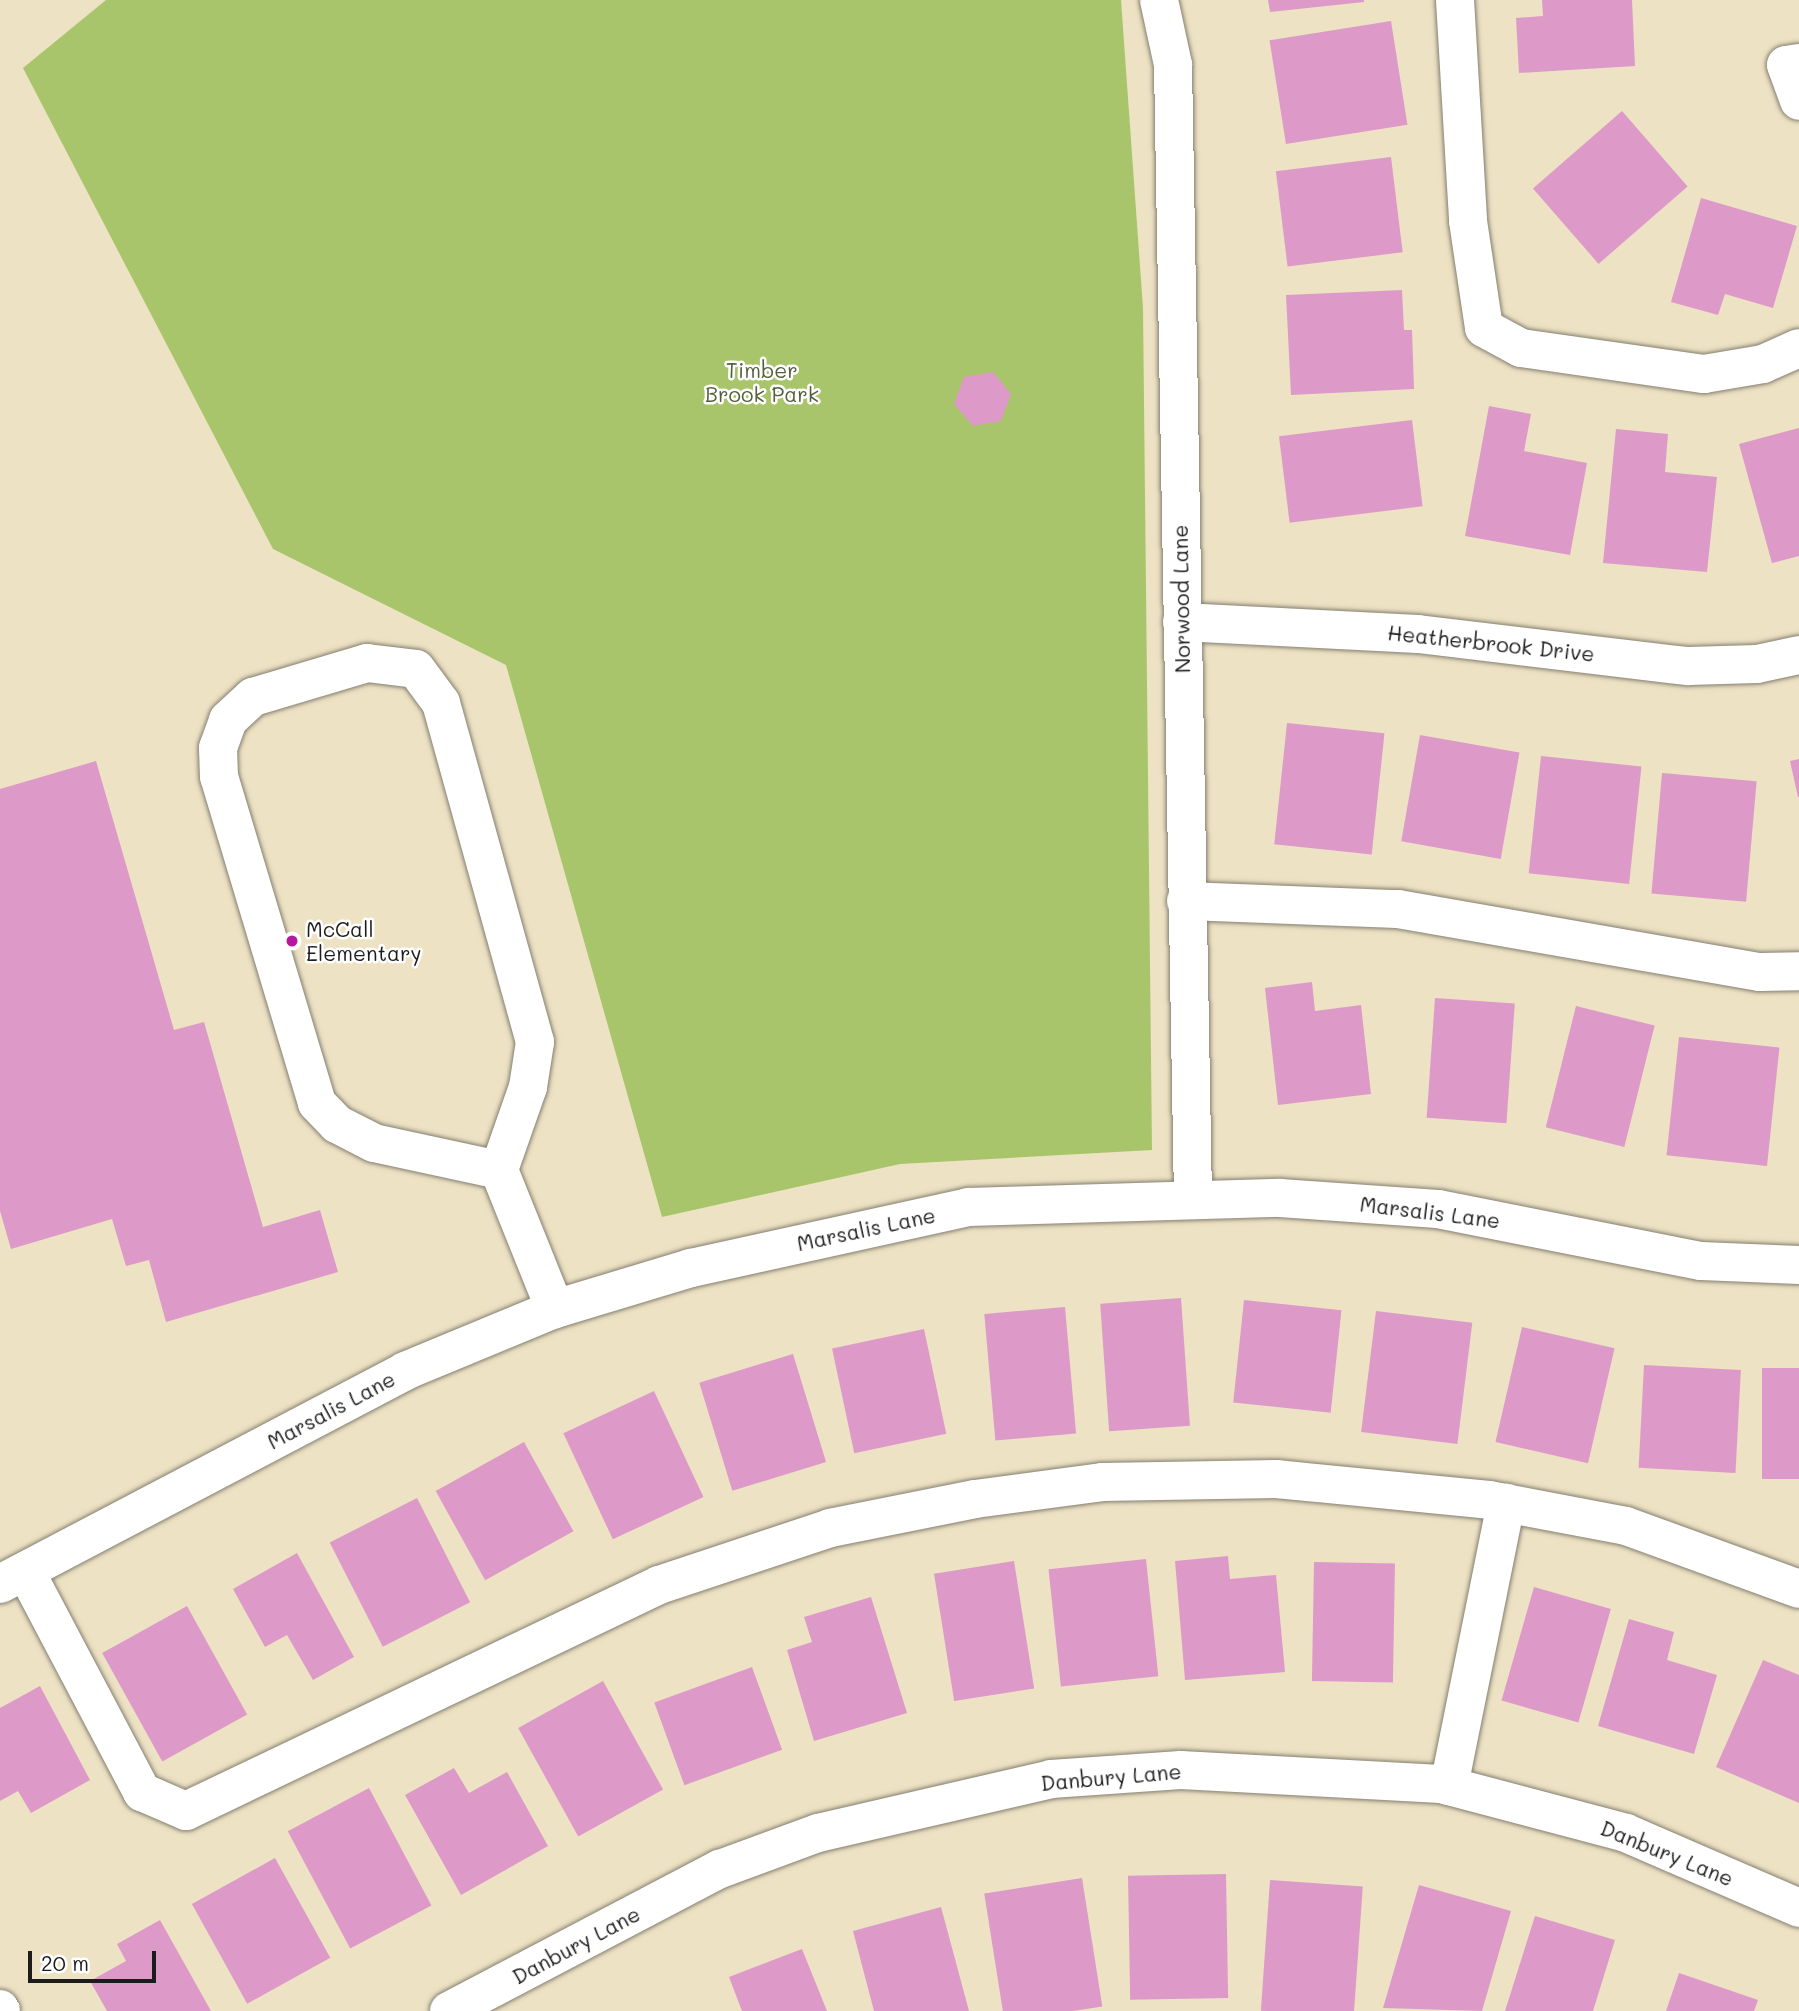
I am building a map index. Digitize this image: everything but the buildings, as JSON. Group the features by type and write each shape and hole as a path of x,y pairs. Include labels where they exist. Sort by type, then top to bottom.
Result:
{"street":[{"name":"Norwood Lane","path":"1159,0 1173,65 1193,1199"},
{"path":"1455,0 1468,221 1484,328 1521,348 1704,374 1763,364 1799,348"},
{"path":"1793,64 1799,101"},
{"name":"Heatherbrook Drive","path":"1182,622 1418,634 1688,666 1757,664 1799,655"},
{"path":"499,1170 374,1143 337,1124 317,1103 219,777 218,748 228,720 253,697 367,663 416,669 441,703 535,1042 528,1087 499,1170 555,1309"},
{"path":"1186,901 1398,909 1760,972 1799,971"},
{"name":"Marsalis Lane","path":"13,1578 405,1371 555,1309 691,1268 968,1207 1280,1198 1438,1209 1702,1261 1799,1265"},
{"path":"13,1578 142,1792 187,1811 659,1586 830,1528 1102,1482 1276,1479 1506,1503 1626,1526 1799,1589"},
{"path":"1449,1786 1506,1503"},
{"name":"Danbury Lane","path":"449,2011 720,1869 920,1805 1051,1779 1181,1770 1306,1772 1449,1786 1626,1833 1799,1908"}],"green space":[{"name":"Timber Brook Park","path":"106,0 1121,0 1143,308 1152,1150 900,1164 662,1217 506,665 273,549 23,68"}],"place":[{"name":"McCall Elementary","path":"292,941"}]}
